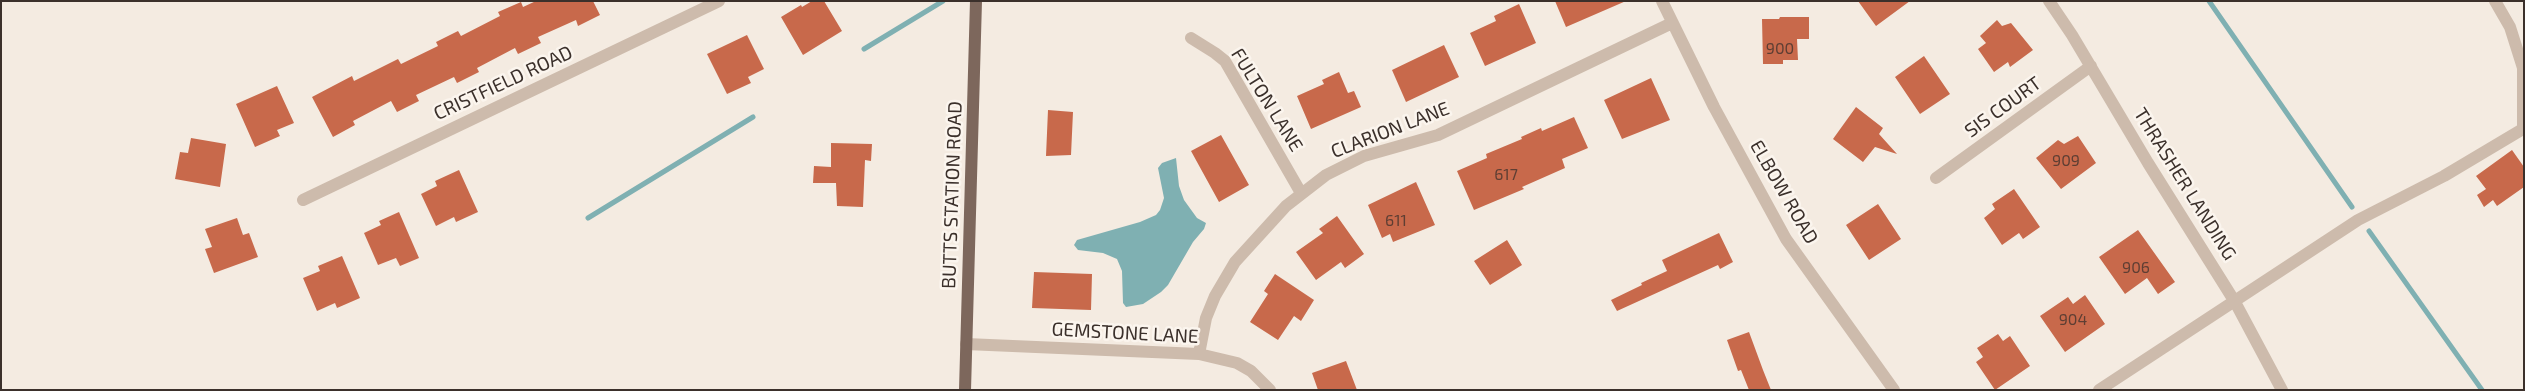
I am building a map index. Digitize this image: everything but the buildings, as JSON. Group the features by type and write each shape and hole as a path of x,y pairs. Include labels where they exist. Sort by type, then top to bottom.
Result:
{"main road":[{"name":"BUTTS STATION ROAD","path":"965,390 976,1"}],"street":[{"name":"CRISTFIELD ROAD","path":"303,200 719,1"},
{"name":"ELBOW ROAD","path":"1662,1 1714,107 1786,239 1894,390"},
{"name":"THRASHER LANDING","path":"2049,1 2091,66 2148,163 2235,302 2282,390"},
{"path":"2099,390 2358,220 2444,176 2523,129 2523,68 2510,27 2495,1"},
{"name":"CLARION LANE","path":"1199,354 1206,318 1223,280 1235,262 1264,228 1301,193 1348,163 1438,134 1672,23"},
{"name":"FULTON LANE","path":"1190,38 1225,61 1301,193"},
{"name":"SIS COURT","path":"1936,178 2091,66"},
{"name":"GEMSTONE LANE","path":"966,344 1199,354 1237,363 1251,371 1270,390"}],"water":[{"path":"1176,158 1179,186 1184,200 1197,218 1206,223 1204,229 1193,242 1168,285 1161,292 1143,304 1126,307 1123,303 1122,271 1117,259 1103,253 1078,250 1074,245 1077,240 1140,222 1156,215 1164,198 1158,168 1162,163"}],"waterway":[{"path":"864,49 943,1"},
{"path":"2209,1 2352,207"},
{"path":"588,218 753,117"},
{"path":"2369,231 2482,390"}]}
